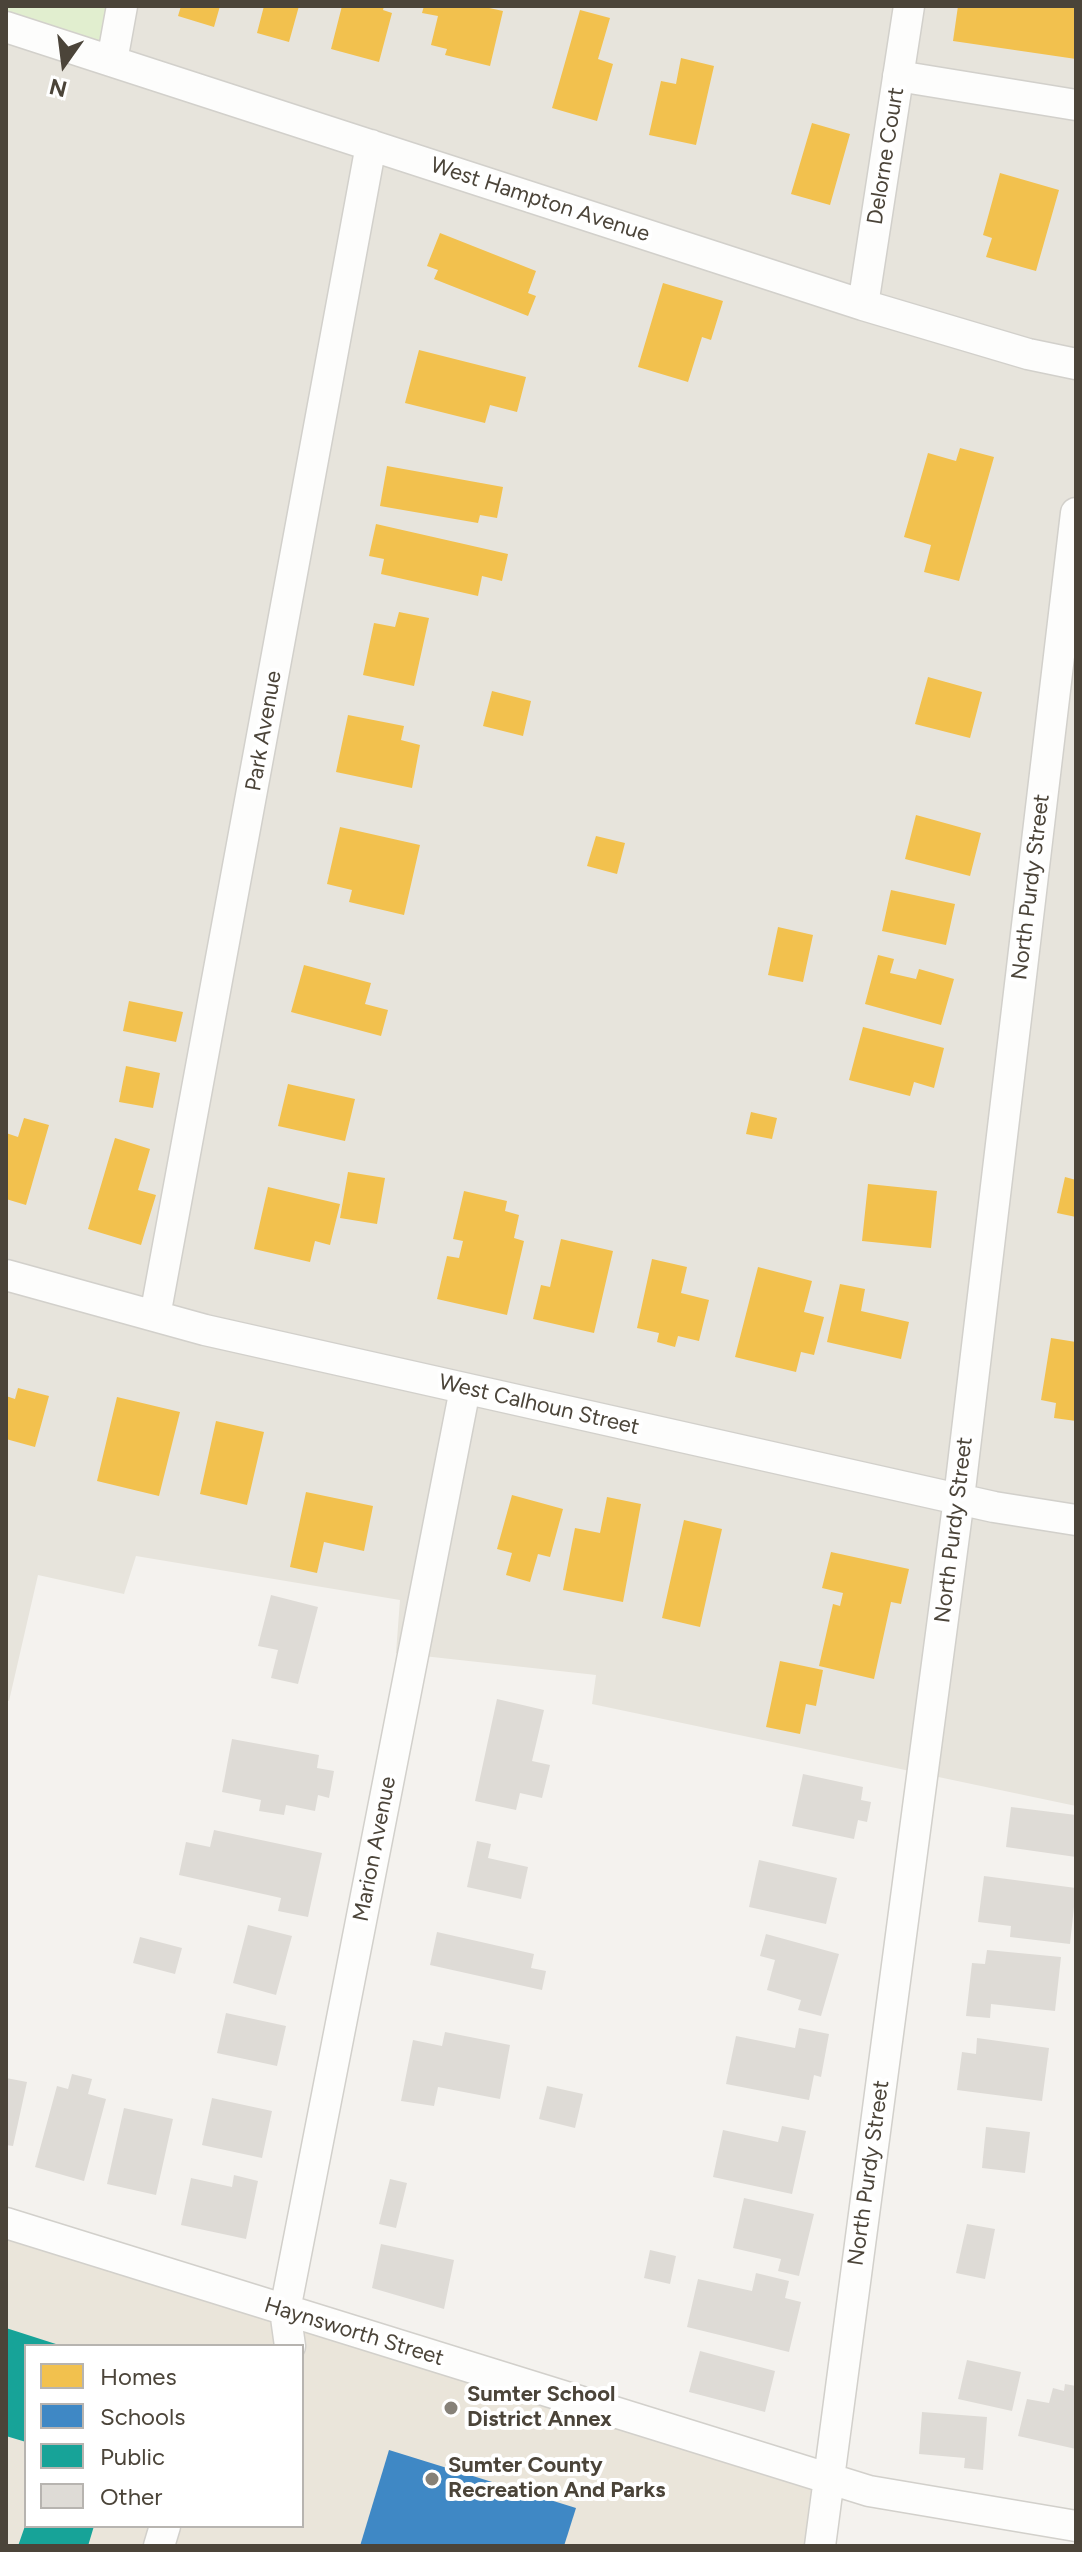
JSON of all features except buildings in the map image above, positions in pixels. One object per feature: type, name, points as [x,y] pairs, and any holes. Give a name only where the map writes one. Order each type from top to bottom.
[{"type":"street","points":[[112,61],[122,6]]},
{"type":"street","name":"Delorne Court","points":[[863,305],[909,6]]},
{"type":"street","name":"West Hampton Avenue","points":[[6,27],[863,305],[984,342],[1076,364]]},
{"type":"street","points":[[898,76],[1076,105]]},
{"type":"street","name":"Park Avenue","points":[[155,1316],[371,145]]},
{"type":"street","name":"North Purdy Street","points":[[820,2546],[959,1498],[1076,513]]},
{"type":"street","name":"West Calhoun Street","points":[[6,1275],[205,1330],[1005,1510],[1076,1520]]},
{"type":"street","name":"Marion Avenue","points":[[290,2344],[285,2310],[465,1389]]},
{"type":"street","name":"Haynsworth Street","points":[[6,2223],[869,2491],[1076,2526]]},
{"type":"shaded area","points":[[6,6],[1076,6],[1076,1806],[592,1704],[596,1675],[396,1653],[400,1600],[136,1556],[124,1594],[38,1575],[9,1701],[6,1700]]},
{"type":"shaded area","name":"Sumter School District Annex","points":[[6,2223],[829,2477],[820,2546],[6,2546]]},
{"type":"green space","points":[[6,6],[122,6],[112,61],[6,27]]},
{"type":"place","name":"Sumter School District Annex","points":[[451,2408]]},
{"type":"place","name":"Sumter County Recreation And Parks","points":[[432,2479]]}]
